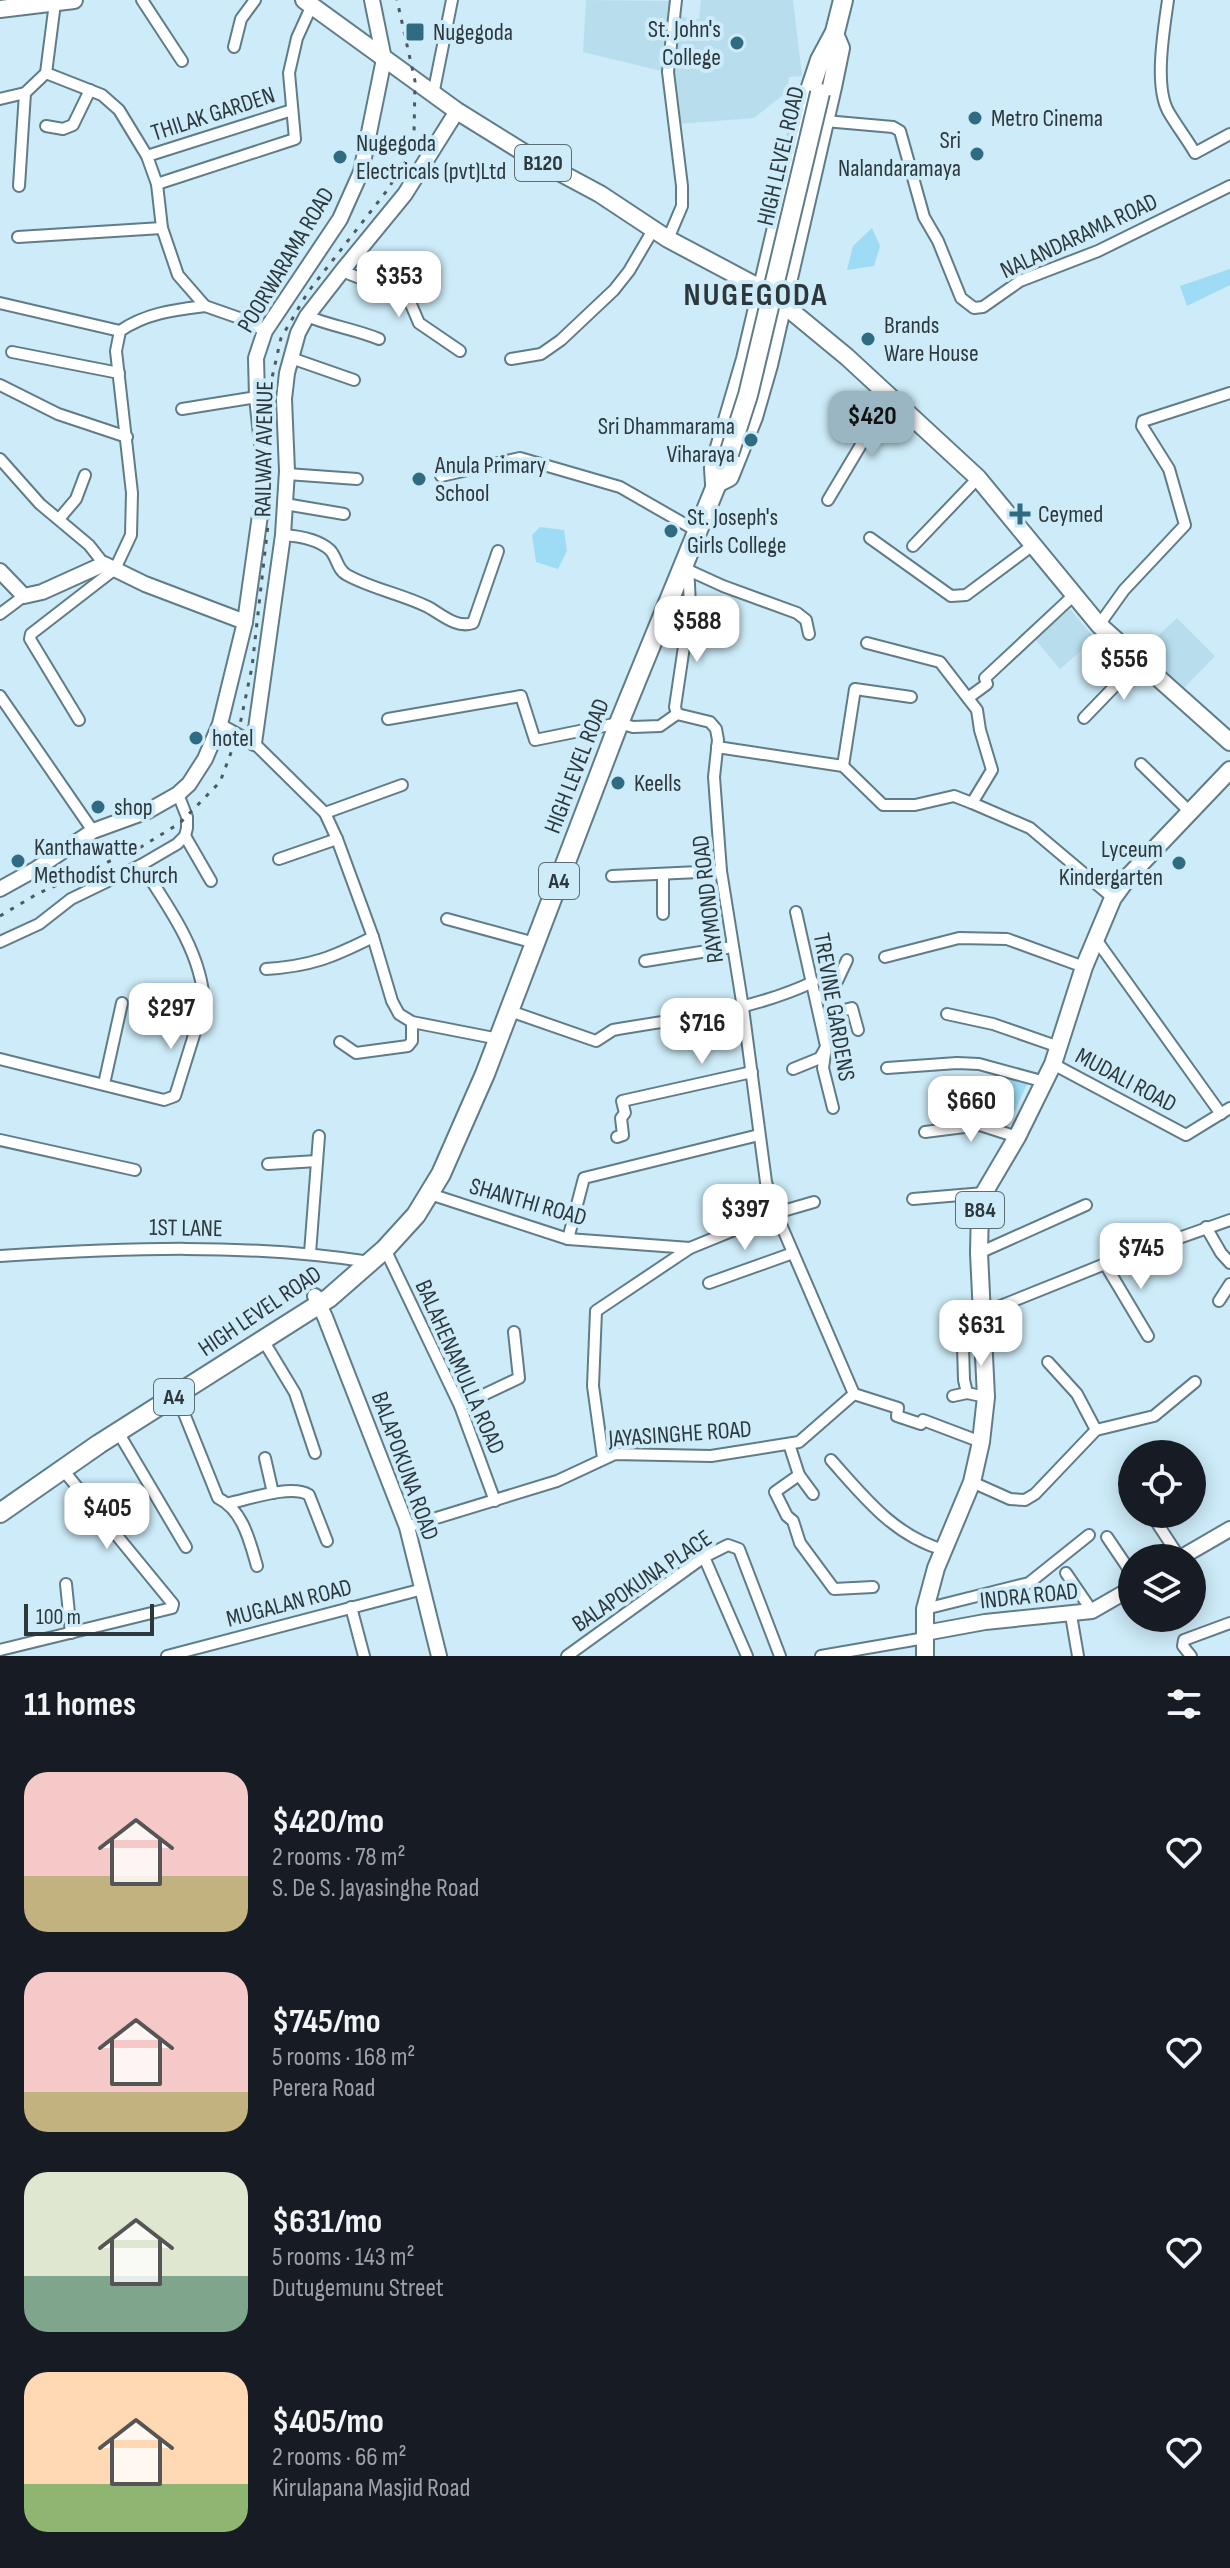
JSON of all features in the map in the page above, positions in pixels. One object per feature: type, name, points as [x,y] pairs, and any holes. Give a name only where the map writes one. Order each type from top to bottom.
[{"type":"highway","name":"HIGH LEVEL ROAD","points":[[0,1502],[56,1461],[347,1280],[378,1256],[416,1215],[430,1194],[499,1039],[619,723],[688,561],[695,530],[729,454],[748,395],[843,0]]},
{"type":"highway","name":"A4","points":[[834,34],[840,48],[794,254],[787,307],[753,417],[734,465],[729,477],[715,484],[714,468],[746,359],[812,85],[820,60],[834,34]]},
{"type":"highway","points":[[771,249],[794,254]]},
{"type":"highway","points":[[746,359],[768,365]]},
{"type":"highway","name":"HIGH LEVEL ROAD","points":[[0,1513],[47,1478],[72,1468],[118,1432],[263,1340],[317,1300]]},
{"type":"main road","points":[[0,9],[74,0]]},
{"type":"main road","points":[[372,0],[384,59]]},
{"type":"main road","name":"B120","points":[[308,3],[457,111],[531,157],[600,194],[661,234],[762,289],[787,307],[978,478],[1103,629],[1230,742]]},
{"type":"main road","name":"POORWARAMA ROAD","points":[[178,794],[189,784],[205,759],[220,724],[245,622],[264,463],[256,358],[265,331],[340,219],[361,172],[384,59]]},
{"type":"main road","name":"RAILWAY AVENUE","points":[[254,743],[283,535],[287,474],[284,399],[298,333],[307,316],[405,194],[457,111]]},
{"type":"main road","points":[[0,571],[24,596],[109,566],[145,584],[245,622]]},
{"type":"main road","name":"B84","points":[[925,1656],[925,1609],[944,1550],[972,1482],[981,1442],[986,1397],[979,1253],[980,1208],[984,1193],[1017,1137],[1053,1064],[1084,967],[1113,898],[1129,876],[1230,770]]},
{"type":"main road","points":[[0,889],[93,831],[148,811],[178,794]]},
{"type":"main road","name":"BALAPOKUNA ROAD","points":[[317,1300],[407,1527],[439,1656]]},
{"type":"main road","points":[[1204,1544],[1230,1529]]},
{"type":"main road","name":"INDRA ROAD","points":[[925,1636],[985,1622],[1092,1611],[1118,1596]]},
{"type":"street","points":[[142,0],[182,61]]},
{"type":"street","points":[[234,47],[241,19],[255,0]]},
{"type":"street","points":[[433,95],[452,0]]},
{"type":"street","points":[[511,359],[541,354],[561,340],[614,290],[682,206],[668,72],[676,0]]},
{"type":"street","points":[[1168,0],[1160,50],[1167,109],[1195,153],[1230,134]]},
{"type":"street","points":[[0,99],[25,93],[46,73],[55,3]]},
{"type":"street","points":[[157,184],[295,139],[289,73],[308,3]]},
{"type":"street","points":[[46,73],[102,95],[119,110],[147,156],[157,184],[162,228],[178,275],[205,306]]},
{"type":"street","points":[[46,126],[63,129],[73,125],[90,90]]},
{"type":"street","points":[[19,186],[25,93]]},
{"type":"street","name":"THILAK GARDEN","points":[[147,156],[292,110]]},
{"type":"street","name":"NALANDARAMA ROAD","points":[[825,121],[893,127],[900,131],[922,211],[961,298],[974,308],[983,307],[1020,281],[1098,251],[1230,186]]},
{"type":"street","points":[[18,237],[162,228]]},
{"type":"street","points":[[342,271],[410,302],[419,323],[460,351]]},
{"type":"street","points":[[0,303],[120,331]]},
{"type":"street","points":[[79,720],[30,639],[31,634],[109,566],[131,535],[132,493],[116,351],[120,331],[134,321],[161,311],[205,306],[245,320],[265,331]]},
{"type":"street","points":[[307,316],[324,324],[379,339]]},
{"type":"street","points":[[12,352],[119,373]]},
{"type":"street","points":[[291,358],[354,380]]},
{"type":"street","points":[[0,385],[58,414],[127,437]]},
{"type":"street","points":[[1090,648],[1124,590],[1185,525],[1169,469],[1142,426],[1143,421],[1230,393]]},
{"type":"street","points":[[182,409],[257,397]]},
{"type":"street","points":[[828,500],[871,428],[897,403]]},
{"type":"street","points":[[441,476],[520,458],[620,487],[695,530]]},
{"type":"street","points":[[0,459],[40,504],[109,566]]},
{"type":"street","points":[[287,474],[357,479]]},
{"type":"street","points":[[59,519],[76,499],[85,475]]},
{"type":"street","points":[[913,546],[978,478]]},
{"type":"street","points":[[285,504],[344,514]]},
{"type":"street","points":[[283,535],[316,542],[330,550],[343,574],[425,606],[456,624],[466,626],[473,623],[498,551]]},
{"type":"street","points":[[870,538],[951,596],[966,595],[1033,545]]},
{"type":"street","points":[[688,561],[723,586],[797,613],[806,620],[809,634]]},
{"type":"street","points":[[677,714],[675,692],[690,606],[688,561]]},
{"type":"street","points":[[968,698],[987,684],[985,678],[1074,595]]},
{"type":"street","points":[[0,614],[24,596]]},
{"type":"street","points":[[867,643],[940,662],[977,710],[992,770],[972,803]]},
{"type":"street","points":[[1084,718],[1139,661]]},
{"type":"street","points":[[843,766],[855,689],[911,697]]},
{"type":"street","points":[[0,696],[93,831]]},
{"type":"street","points":[[388,719],[521,696],[535,740],[619,723],[633,727],[660,726],[677,714],[710,722],[716,729],[717,747],[843,766],[883,805],[915,805],[954,796],[1030,828],[1113,898]]},
{"type":"street","points":[[220,724],[254,743],[325,813],[399,1014],[412,1022],[499,1039]]},
{"type":"street","name":"RAYMOND ROAD","points":[[717,747],[714,777],[721,871],[766,1182],[776,1213],[854,1394]]},
{"type":"street","points":[[1141,764],[1189,811]]},
{"type":"street","points":[[325,813],[402,785]]},
{"type":"street","points":[[178,794],[187,817],[185,836],[211,881]]},
{"type":"street","points":[[0,942],[39,924],[71,899],[141,865],[185,836]]},
{"type":"street","points":[[279,859],[337,839]]},
{"type":"street","points":[[0,1059],[164,1100],[175,1096],[204,1003],[198,972],[175,916],[141,865]]},
{"type":"street","points":[[612,876],[721,871]]},
{"type":"street","points":[[663,874],[663,914]]},
{"type":"street","name":"TREVINE GARDENS","points":[[796,912],[826,1047],[823,1068],[833,1108]]},
{"type":"street","points":[[447,919],[535,943]]},
{"type":"street","points":[[266,969],[295,967],[331,958],[373,937]]},
{"type":"street","points":[[885,957],[959,938],[1007,939],[1084,967]]},
{"type":"street","points":[[1095,938],[1226,1111]]},
{"type":"street","points":[[645,961],[732,947]]},
{"type":"street","points":[[847,960],[832,992],[837,1012],[852,1008],[858,1030]]},
{"type":"street","points":[[510,1011],[596,1041],[613,1030],[743,1008],[780,998],[813,982]]},
{"type":"street","points":[[816,998],[832,992]]},
{"type":"street","points":[[104,1084],[122,1003]]},
{"type":"street","points":[[947,1014],[993,1024],[1059,1047]]},
{"type":"street","points":[[340,1042],[356,1053],[408,1046],[412,1041],[412,1022]]},
{"type":"street","points":[[793,1069],[820,1058],[826,1047]]},
{"type":"street","points":[[887,1068],[979,1064],[1045,1082]]},
{"type":"street","name":"MUDALI ROAD","points":[[1053,1064],[1186,1135],[1226,1111]]},
{"type":"street","points":[[617,1137],[623,1135],[621,1118],[625,1113],[622,1101],[752,1072]]},
{"type":"street","points":[[925,1132],[980,1125],[1017,1137]]},
{"type":"street","points":[[568,1239],[584,1178],[759,1135]]},
{"type":"street","points":[[310,1253],[319,1136]]},
{"type":"street","points":[[0,1140],[135,1170]]},
{"type":"street","points":[[268,1164],[317,1161]]},
{"type":"street","points":[[913,1199],[984,1193]]},
{"type":"street","name":"SHANTHI ROAD","points":[[430,1194],[568,1239],[690,1248]]},
{"type":"street","points":[[603,1458],[593,1386],[596,1311],[690,1248],[776,1213],[814,1202]]},
{"type":"street","points":[[979,1253],[1086,1205]]},
{"type":"street","points":[[983,1313],[1105,1264],[1230,1220]]},
{"type":"street","points":[[1206,1227],[1230,1263]]},
{"type":"street","name":"1ST LANE","points":[[0,1256],[135,1247],[259,1249],[378,1256]]},
{"type":"street","points":[[709,1283],[793,1253]]},
{"type":"street","name":"BALAHENAMULLA ROAD","points":[[378,1256],[460,1406],[495,1501]]},
{"type":"street","points":[[1105,1264],[1148,1336]]},
{"type":"street","points":[[1219,1301],[1230,1284]]},
{"type":"street","points":[[460,1406],[519,1378],[514,1332]]},
{"type":"street","points":[[967,1393],[963,1346],[965,1340],[983,1335]]},
{"type":"street","points":[[263,1340],[295,1393],[315,1453]]},
{"type":"street","points":[[1048,1362],[1077,1394],[1096,1430]]},
{"type":"street","points":[[972,1482],[1010,1499],[1025,1500],[1035,1494],[1096,1430],[1154,1416],[1195,1382]]},
{"type":"street","points":[[953,1396],[967,1393],[986,1397]]},
{"type":"street","points":[[854,1394],[898,1408],[897,1416],[921,1424],[923,1420],[981,1442]]},
{"type":"street","name":"JAYASINGHE ROAD","points":[[407,1527],[557,1481],[615,1454],[711,1456],[799,1442],[854,1394]]},
{"type":"street","points":[[177,1396],[218,1498],[230,1503],[273,1493],[297,1491],[309,1495],[327,1541]]},
{"type":"street","points":[[118,1432],[186,1547]]},
{"type":"street","points":[[789,1444],[799,1475],[813,1494]]},
{"type":"street","points":[[265,1458],[273,1493]]},
{"type":"street","points":[[831,1460],[896,1528],[944,1550]]},
{"type":"street","points":[[0,1650],[172,1608],[173,1604],[72,1468]]},
{"type":"street","points":[[799,1475],[775,1492],[787,1516],[793,1521],[800,1543],[834,1589],[873,1587]]},
{"type":"street","points":[[230,1503],[245,1529],[257,1566]]},
{"type":"street","points":[[925,1609],[1029,1583],[1089,1535]]},
{"type":"street","points":[[1107,1537],[1118,1553]]},
{"type":"street","name":"BALAPOKUNA PLACE","points":[[567,1656],[704,1557],[728,1545],[739,1549],[780,1656]]},
{"type":"street","points":[[704,1557],[747,1656]]},
{"type":"street","points":[[1066,1573],[1092,1611]]},
{"type":"street","points":[[66,1584],[71,1633]]},
{"type":"street","name":"MUGALAN ROAD","points":[[167,1656],[199,1652],[423,1589]]},
{"type":"street","points":[[351,1607],[364,1656]]},
{"type":"street","points":[[1071,1615],[1078,1656]]},
{"type":"street","points":[[1191,1656],[1183,1646],[1184,1640],[1230,1623]]},
{"type":"street","points":[[821,1656],[925,1636]]},
{"type":"shaded area","points":[[586,0],[673,1],[665,72],[583,52]]},
{"type":"shaded area","name":"St. John's College","points":[[701,0],[793,0],[802,76],[789,77],[787,92],[754,118],[677,124],[673,68],[678,16],[699,19]]},
{"type":"shaded area","points":[[872,228],[880,246],[874,266],[847,270],[853,246]]},
{"type":"shaded area","points":[[1230,269],[1230,285],[1187,306],[1180,286]]},
{"type":"shaded area","points":[[540,527],[564,530],[567,551],[558,569],[536,562],[532,535]]},
{"type":"shaded area","points":[[1070,609],[1095,639],[1060,669],[1035,639]]},
{"type":"shaded area","points":[[1177,618],[1215,656],[1184,688],[1142,651]]},
{"type":"shaded area","points":[[994,1074],[1027,1084],[1008,1126],[985,1117],[977,1120],[974,1117]]},
{"type":"railway","points":[[0,916],[37,894],[141,847],[180,823],[220,782],[238,734],[252,667],[270,507],[269,391],[281,338],[308,292],[389,188],[411,147],[414,135],[415,81],[397,0]]},
{"type":"place","name":"Nugegoda","points":[[415,32]]},
{"type":"place","name":"St. John's College","points":[[737,43]]},
{"type":"place","name":"Metro Cinema","points":[[975,118]]},
{"type":"place","name":"Sri Nalandaramaya","points":[[977,154]]},
{"type":"place","name":"Nugegoda Electricals (pvt)Ltd","points":[[340,157]]},
{"type":"place","name":"Brands Ware House","points":[[868,339]]},
{"type":"place","name":"Sri Dhammarama Viharaya","points":[[751,440]]},
{"type":"place","name":"Anula Primary School","points":[[419,479]]},
{"type":"place","name":"Ceymed","points":[[1020,514]]},
{"type":"place","name":"St. Joseph's Girls College","points":[[671,531]]},
{"type":"place","name":"hotel","points":[[196,738]]},
{"type":"place","name":"Keells","points":[[618,783]]},
{"type":"place","name":"shop","points":[[98,807]]},
{"type":"place","name":"Kanthawatte Methodist Church","points":[[18,861]]},
{"type":"place","name":"Lyceum Kindergarten","points":[[1179,863]]},
{"type":"district","name":"NUGEGODA","points":[[756,295]]}]
